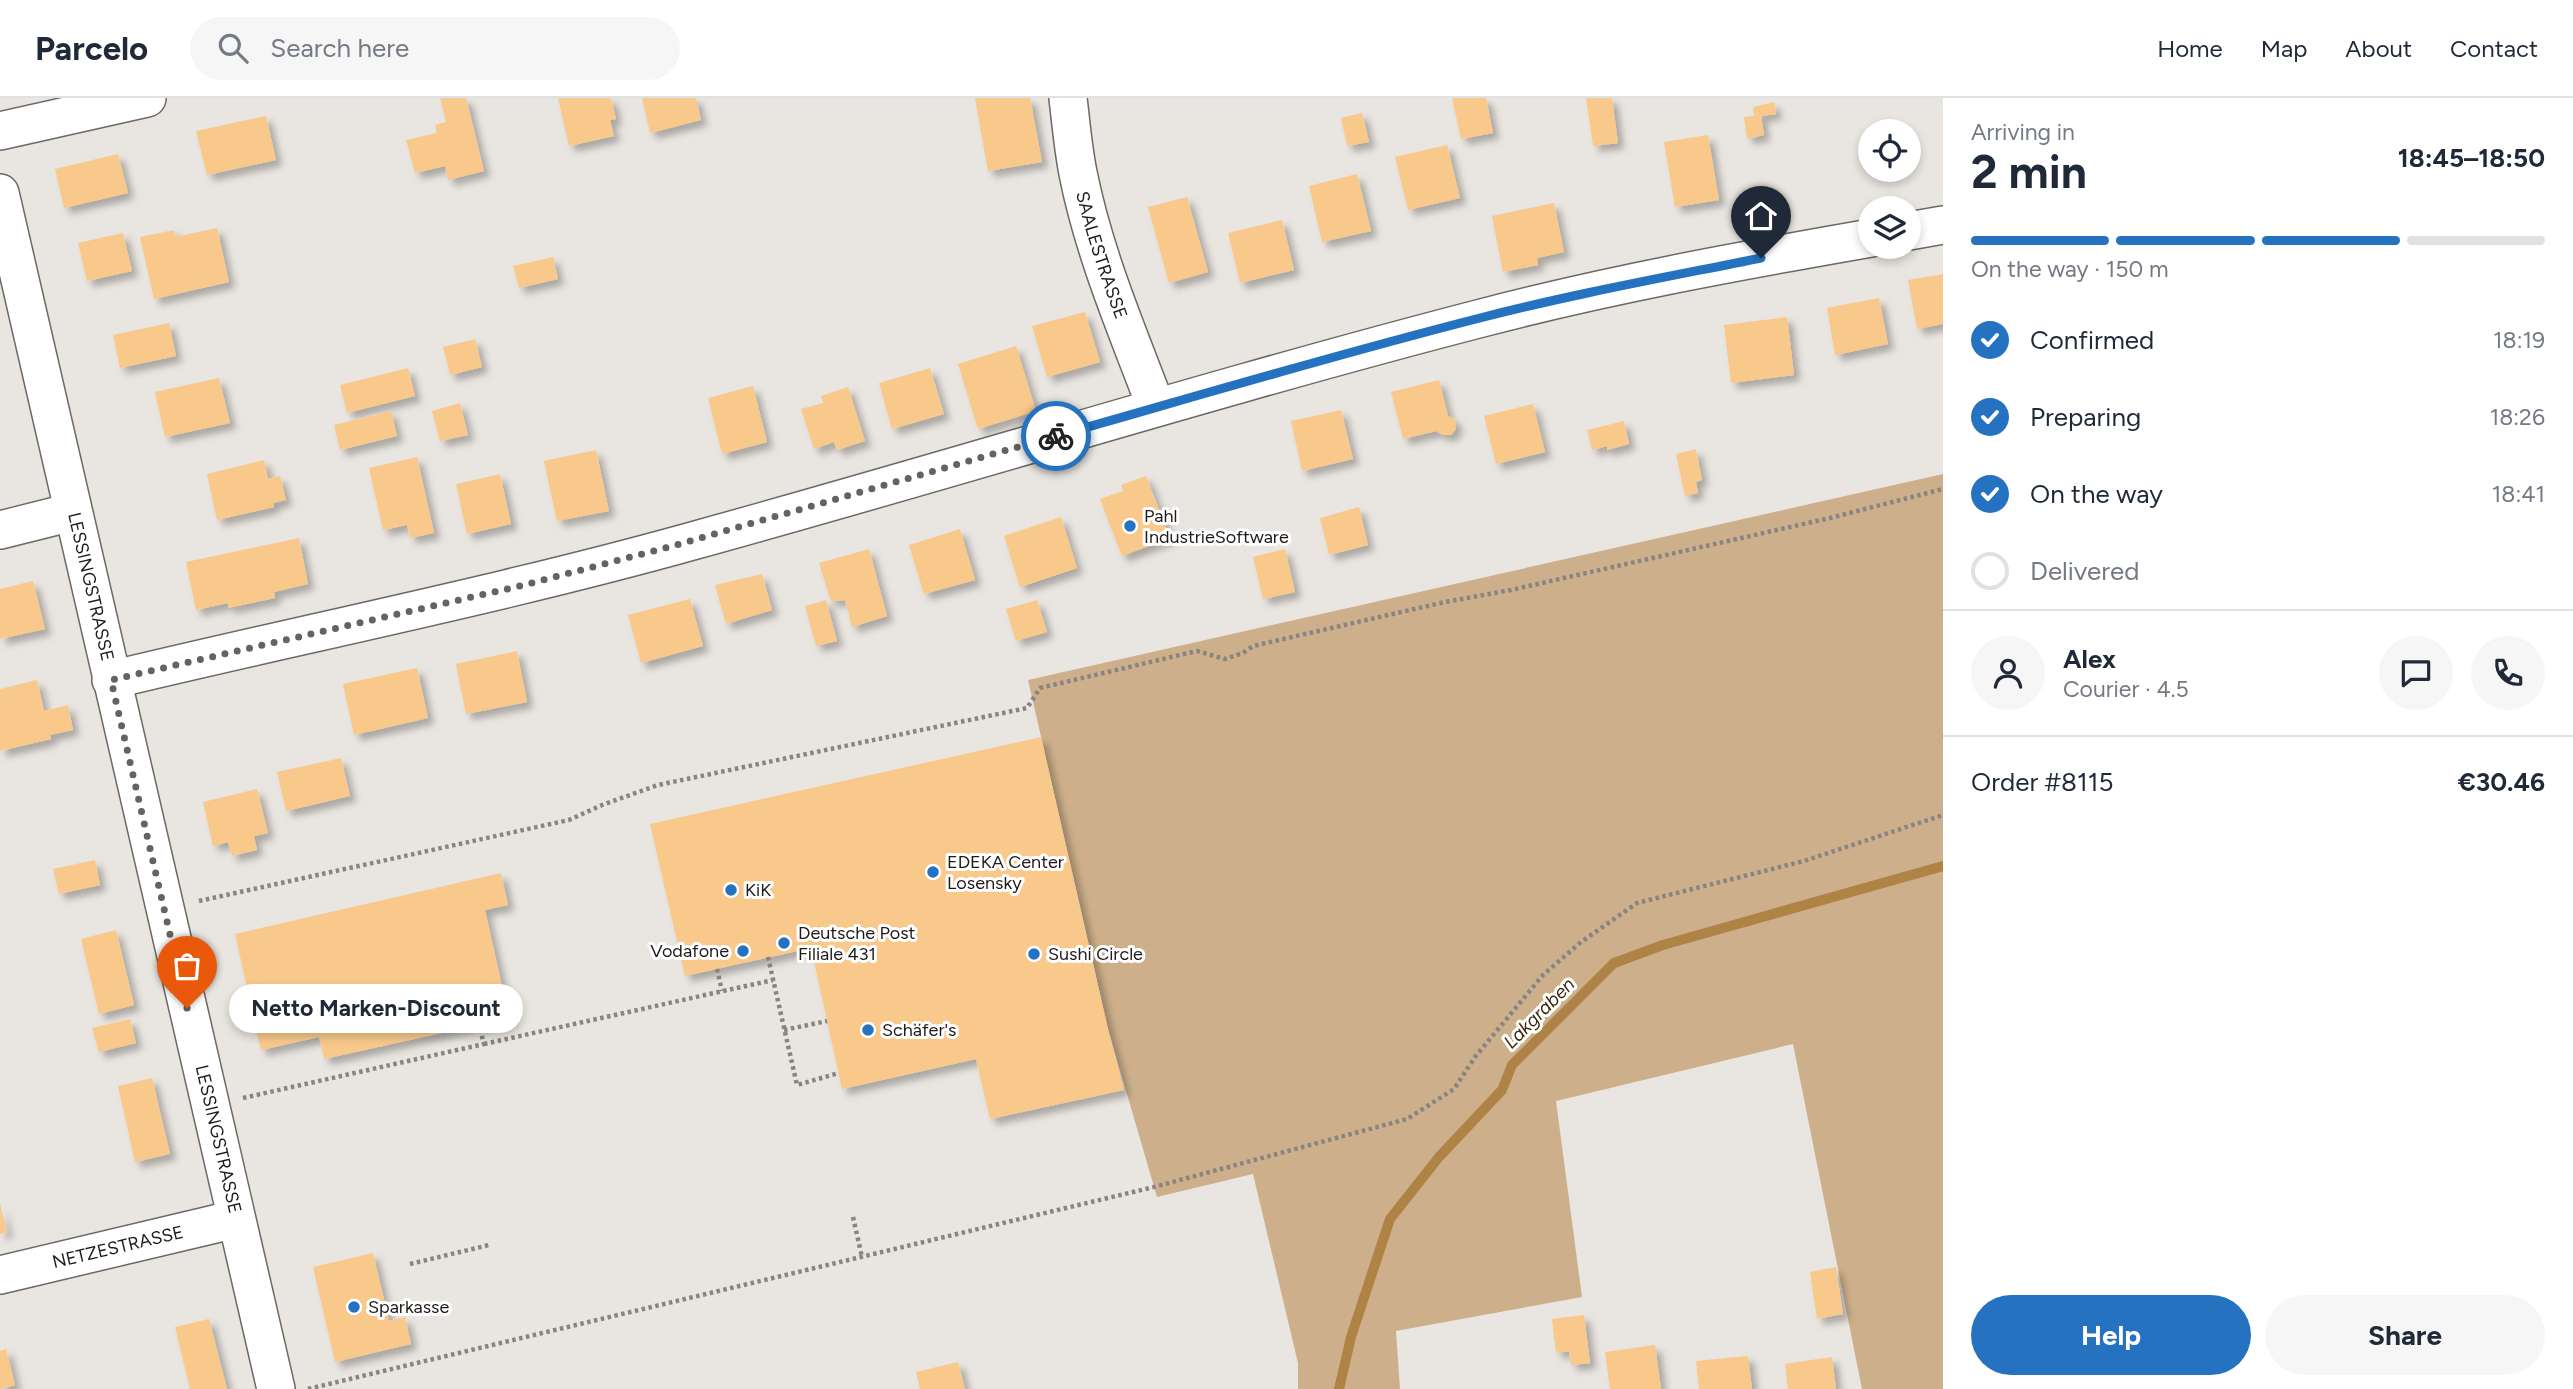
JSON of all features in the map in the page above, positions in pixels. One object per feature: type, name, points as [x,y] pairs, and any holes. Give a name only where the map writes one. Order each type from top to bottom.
[{"type":"street","points":[[0,131],[147,98]]},
{"type":"street","name":"SAALESTRASSE","points":[[1068,98],[1078,172],[1091,226],[1106,276],[1156,407]]},
{"type":"street","name":"LESSINGSTRASSE","points":[[0,193],[276,1389]]},
{"type":"street","points":[[1921,229],[1943,225]]},
{"type":"street","points":[[111,680],[520,586],[680,544],[1453,325],[1574,295],[1858,240]]},
{"type":"street","points":[[0,530],[72,512]]},
{"type":"street","name":"NETZESTRASSE","points":[[0,1275],[236,1219]]},
{"type":"path","points":[[197,901],[569,820],[657,785],[1027,708],[1040,688],[1197,651],[1224,659],[1243,653],[1253,646],[1511,590],[1871,508],[1943,489]]},
{"type":"path","points":[[308,1389],[1154,1187],[1407,1119],[1454,1089],[1475,1057],[1543,975],[1581,942],[1637,903],[1804,862],[1943,815]]},
{"type":"path","points":[[768,957],[797,1084],[839,1073]]},
{"type":"path","points":[[717,969],[722,991]]},
{"type":"path","points":[[242,1098],[773,980]]},
{"type":"path","points":[[785,1030],[827,1021]]},
{"type":"path","points":[[479,1025],[484,1044]]},
{"type":"path","points":[[853,1217],[862,1257]]},
{"type":"path","points":[[410,1264],[489,1245]]},
{"type":"shaded area","points":[[1943,474],[1943,1389],[1862,1389],[1793,1044],[1556,1101],[1582,1297],[1396,1331],[1400,1389],[1298,1389],[1298,1363],[1253,1174],[1157,1197],[1108,1029],[1028,680]]},
{"type":"building","points":[[440,98],[466,98],[484,171],[448,180],[445,166],[415,173],[406,140],[437,133],[435,125],[446,122]]},
{"type":"building","points":[[558,98],[611,98],[616,119],[610,120],[614,136],[569,146]]},
{"type":"building","points":[[642,98],[696,98],[701,120],[650,133]]},
{"type":"building","points":[[975,98],[1030,98],[1042,162],[988,171]]},
{"type":"building","points":[[1452,98],[1486,98],[1493,133],[1461,139]]},
{"type":"building","points":[[1586,98],[1612,98],[1618,143],[1593,146]]},
{"type":"building","points":[[1774,102],[1776,114],[1761,116],[1764,135],[1747,139],[1744,117],[1754,116],[1753,107]]},
{"type":"building","points":[[1362,113],[1369,142],[1347,146],[1341,118]]},
{"type":"building","points":[[266,116],[276,160],[207,175],[196,131]]},
{"type":"building","points":[[1708,135],[1719,200],[1675,207],[1664,142]]},
{"type":"building","points":[[1447,145],[1460,198],[1408,210],[1395,157]]},
{"type":"building","points":[[118,154],[128,193],[64,208],[55,169]]},
{"type":"building","points":[[1357,174],[1371,231],[1322,242],[1309,186]]},
{"type":"building","points":[[1187,197],[1208,272],[1169,283],[1148,207]]},
{"type":"building","points":[[1554,203],[1564,252],[1537,258],[1538,265],[1503,272],[1492,216]]},
{"type":"building","points":[[1282,220],[1294,270],[1240,283],[1228,233]]},
{"type":"building","points":[[217,228],[229,282],[154,299],[140,237],[174,230],[175,237]]},
{"type":"building","points":[[123,233],[132,271],[87,281],[78,243]]},
{"type":"building","points":[[553,257],[558,279],[519,288],[513,266]]},
{"type":"building","points":[[1943,274],[1943,324],[1917,329],[1908,280]]},
{"type":"building","points":[[1879,298],[1888,344],[1835,355],[1827,308]]},
{"type":"building","points":[[1085,312],[1100,362],[1047,377],[1032,326]]},
{"type":"building","points":[[1787,317],[1794,375],[1731,383],[1724,325]]},
{"type":"building","points":[[169,323],[176,356],[120,368],[113,335]]},
{"type":"building","points":[[475,339],[482,367],[450,375],[443,347]]},
{"type":"building","points":[[1016,346],[1036,411],[978,429],[958,364]]},
{"type":"building","points":[[408,368],[415,396],[347,413],[340,385]]},
{"type":"building","points":[[930,368],[944,414],[892,429],[879,383]]},
{"type":"building","points":[[219,378],[230,423],[165,437],[155,392]]},
{"type":"building","points":[[1439,380],[1448,416],[1455,419],[1456,429],[1451,435],[1436,431],[1403,439],[1391,392]]},
{"type":"building","points":[[753,386],[767,442],[722,454],[708,398]]},
{"type":"building","points":[[848,387],[865,441],[837,450],[834,442],[814,449],[801,409],[823,403],[821,396]]},
{"type":"building","points":[[460,403],[468,435],[440,441],[432,411]]},
{"type":"building","points":[[1533,404],[1545,452],[1496,464],[1484,416]]},
{"type":"building","points":[[1341,410],[1353,459],[1302,471],[1291,421]]},
{"type":"building","points":[[391,411],[397,436],[340,450],[334,425]]},
{"type":"building","points":[[1624,421],[1629,444],[1607,450],[1607,446],[1592,450],[1587,430]]},
{"type":"building","points":[[1696,449],[1702,480],[1696,482],[1698,493],[1685,496],[1676,454]]},
{"type":"building","points":[[596,450],[609,511],[557,521],[544,461]]},
{"type":"building","points":[[417,457],[434,533],[410,538],[407,525],[383,530],[369,468]]},
{"type":"building","points":[[264,460],[268,479],[280,476],[286,500],[273,503],[274,507],[217,520],[207,474]]},
{"type":"building","points":[[500,474],[511,524],[467,534],[456,484]]},
{"type":"building","points":[[1146,476],[1170,538],[1122,556],[1100,499],[1123,491],[1121,485]]},
{"type":"building","points":[[1359,507],[1368,545],[1329,555],[1320,518]]},
{"type":"building","points":[[1061,517],[1077,568],[1020,587],[1004,536]]},
{"type":"building","points":[[960,529],[975,580],[924,594],[909,545]]},
{"type":"building","points":[[299,538],[308,584],[274,592],[275,598],[228,608],[228,603],[196,610],[186,562]]},
{"type":"building","points":[[869,549],[887,616],[852,627],[845,600],[831,601],[819,563]]},
{"type":"building","points":[[1285,549],[1295,592],[1263,599],[1253,557]]},
{"type":"building","points":[[762,574],[772,610],[726,624],[715,585]]},
{"type":"building","points":[[33,581],[45,629],[0,639],[0,589]]},
{"type":"building","points":[[690,599],[703,646],[641,663],[628,615]]},
{"type":"building","points":[[826,600],[837,641],[816,646],[805,606]]},
{"type":"building","points":[[1037,600],[1047,632],[1016,641],[1006,609]]},
{"type":"building","points":[[517,651],[527,702],[466,714],[456,664]]},
{"type":"building","points":[[417,668],[428,718],[354,735],[343,684]]},
{"type":"building","points":[[37,680],[44,711],[68,705],[73,730],[50,735],[51,739],[0,751],[0,689]]},
{"type":"building","name":"EDEKA Center Losensky","points":[[1041,737],[1124,1090],[990,1119],[976,1059],[842,1089],[811,948],[685,976],[650,824]]},
{"type":"building","points":[[341,758],[350,796],[286,811],[277,772]]},
{"type":"building","points":[[257,789],[268,833],[254,836],[257,850],[232,856],[228,842],[213,846],[203,802]]},
{"type":"building","points":[[95,860],[100,885],[59,894],[53,869]]},
{"type":"building","points":[[501,873],[508,905],[485,910],[509,1018],[324,1059],[319,1037],[261,1050],[235,934]]},
{"type":"building","points":[[116,930],[134,1005],[99,1014],[81,939]]},
{"type":"building","points":[[130,1019],[136,1043],[99,1052],[92,1028]]},
{"type":"building","points":[[152,1078],[170,1154],[135,1162],[118,1086]]},
{"type":"building","points":[[0,1204],[7,1232],[0,1234]]},
{"type":"building","name":"Sparkasse","points":[[373,1253],[389,1321],[405,1317],[411,1344],[335,1362],[313,1267]]},
{"type":"building","points":[[1836,1267],[1843,1314],[1817,1319],[1810,1272]]},
{"type":"building","points":[[1584,1315],[1590,1363],[1571,1365],[1569,1351],[1556,1353],[1552,1319]]},
{"type":"building","points":[[209,1319],[227,1389],[190,1389],[175,1327]]},
{"type":"building","points":[[1655,1345],[1661,1389],[1610,1389],[1605,1352]]},
{"type":"building","points":[[6,1349],[15,1385],[0,1389],[0,1351]]},
{"type":"building","points":[[1748,1356],[1752,1389],[1699,1389],[1696,1361]]},
{"type":"building","points":[[1832,1357],[1836,1389],[1788,1389],[1785,1364]]},
{"type":"building","points":[[958,1362],[965,1389],[920,1389],[916,1372]]},
{"type":"waterway","name":"Lakgraben","points":[[1339,1389],[1351,1337],[1390,1219],[1439,1157],[1502,1090],[1512,1065],[1614,963],[1663,945],[1943,866]]},
{"type":"way so far","points":[[187,1008],[111,680],[520,586],[745,526],[1056,436]]},
{"type":"place","name":"Pahl IndustrieSoftware","points":[[1130,526]]},
{"type":"place","name":"EDEKA Center Losensky","points":[[933,872]]},
{"type":"place","name":"KiK","points":[[731,890]]},
{"type":"place","name":"Deutsche Post Filiale 431","points":[[784,943]]},
{"type":"place","name":"Vodafone","points":[[743,951]]},
{"type":"place","name":"Sushi Circle","points":[[1034,954]]},
{"type":"place","name":"Netto Marken-Discount","points":[[187,1008]]},
{"type":"place","name":"Schäfer's","points":[[868,1030]]},
{"type":"place","name":"Sparkasse","points":[[354,1307]]},
{"type":"route","points":[[1056,436],[1480,318],[1588,292],[1761,258]]}]
